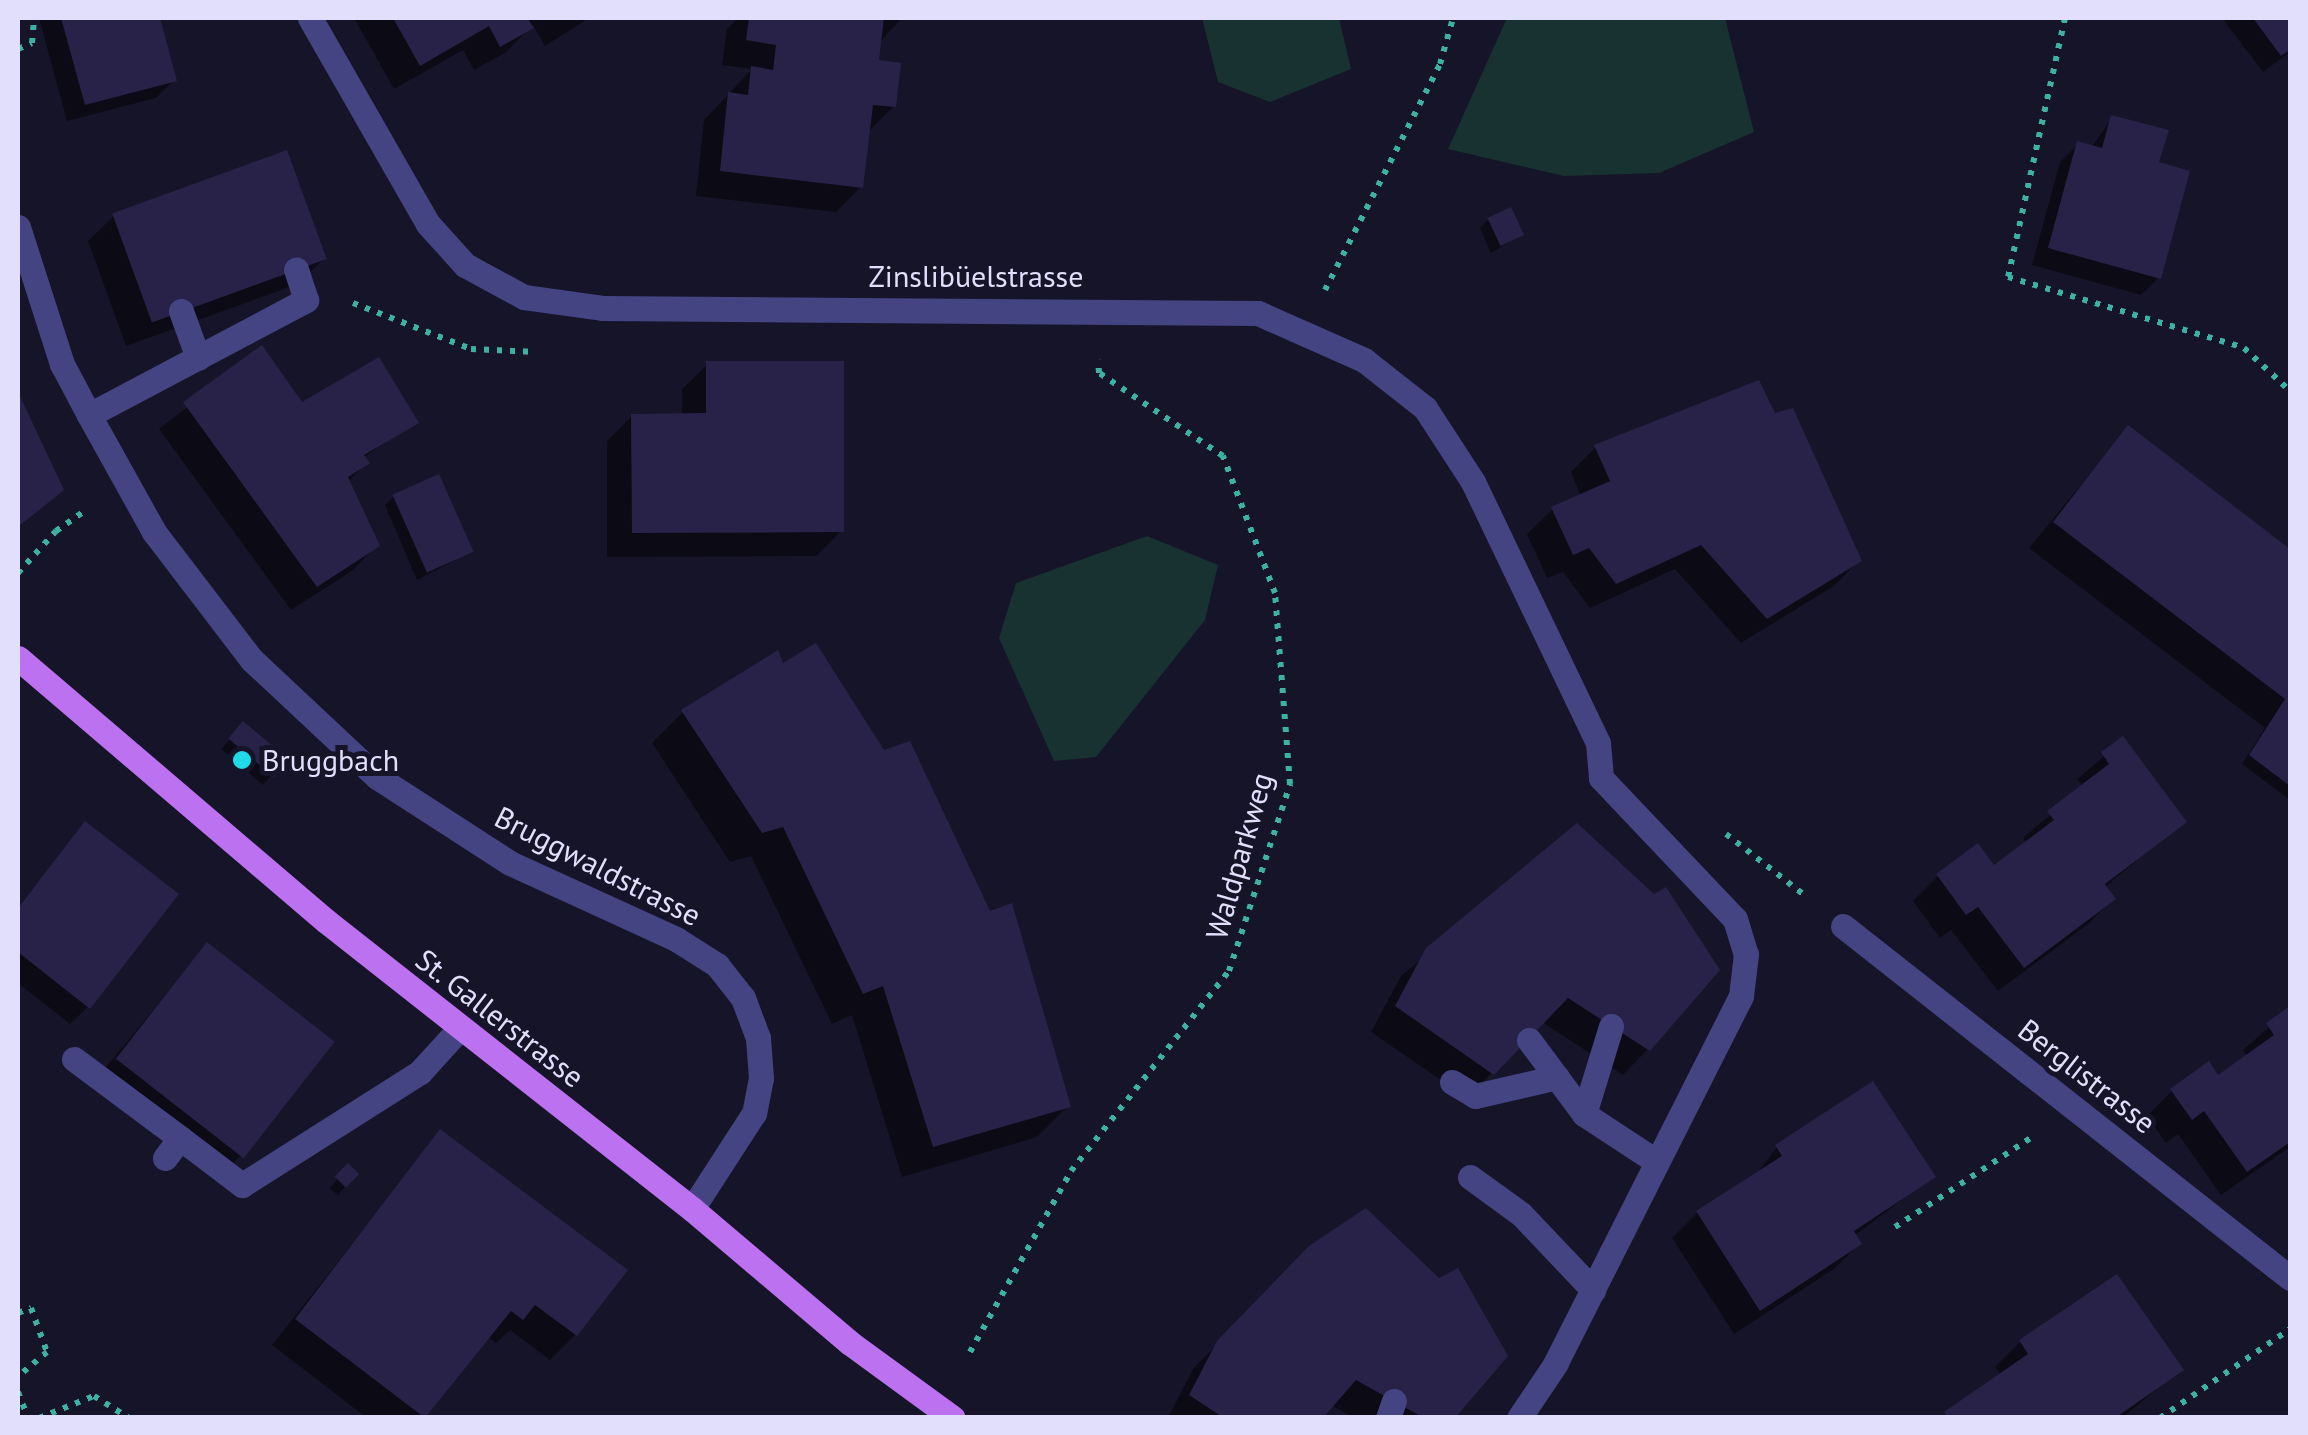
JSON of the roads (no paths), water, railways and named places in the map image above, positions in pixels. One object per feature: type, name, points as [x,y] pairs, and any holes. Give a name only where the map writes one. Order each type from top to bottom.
[{"type":"main road","name":"St. Gallerstrasse","points":[[18,658],[460,1028],[692,1209],[793,1298],[952,1418]]},
{"type":"street","name":"Zinslibüelstrasse","points":[[310,18],[428,224],[465,265],[524,298],[602,308],[1095,308],[1258,314],[1364,360],[1426,408],[1473,482],[1598,744],[1601,778],[1735,920],[1746,954],[1741,996],[1593,1290],[1519,1418]]},
{"type":"street","name":"Bruggwaldstrasse","points":[[18,227],[62,364],[154,532],[201,599],[322,730],[377,777],[510,863],[717,965],[744,998],[758,1038],[761,1078],[754,1113],[692,1209]]},
{"type":"street","points":[[89,415],[306,300],[296,270]]},
{"type":"street","points":[[181,311],[198,358]]},
{"type":"street","name":"Berglistrasse","points":[[1843,926],[2290,1278]]},
{"type":"street","points":[[1584,1114],[1611,1026]]},
{"type":"street","points":[[74,1059],[173,1148],[242,1185],[420,1072],[460,1028]]},
{"type":"street","points":[[1529,1040],[1584,1114],[1658,1162]]},
{"type":"street","points":[[1452,1082],[1475,1096],[1557,1077]]},
{"type":"street","points":[[1470,1177],[1521,1214],[1593,1290]]},
{"type":"place","name":"Bruggbach","points":[[242,760]]}]
